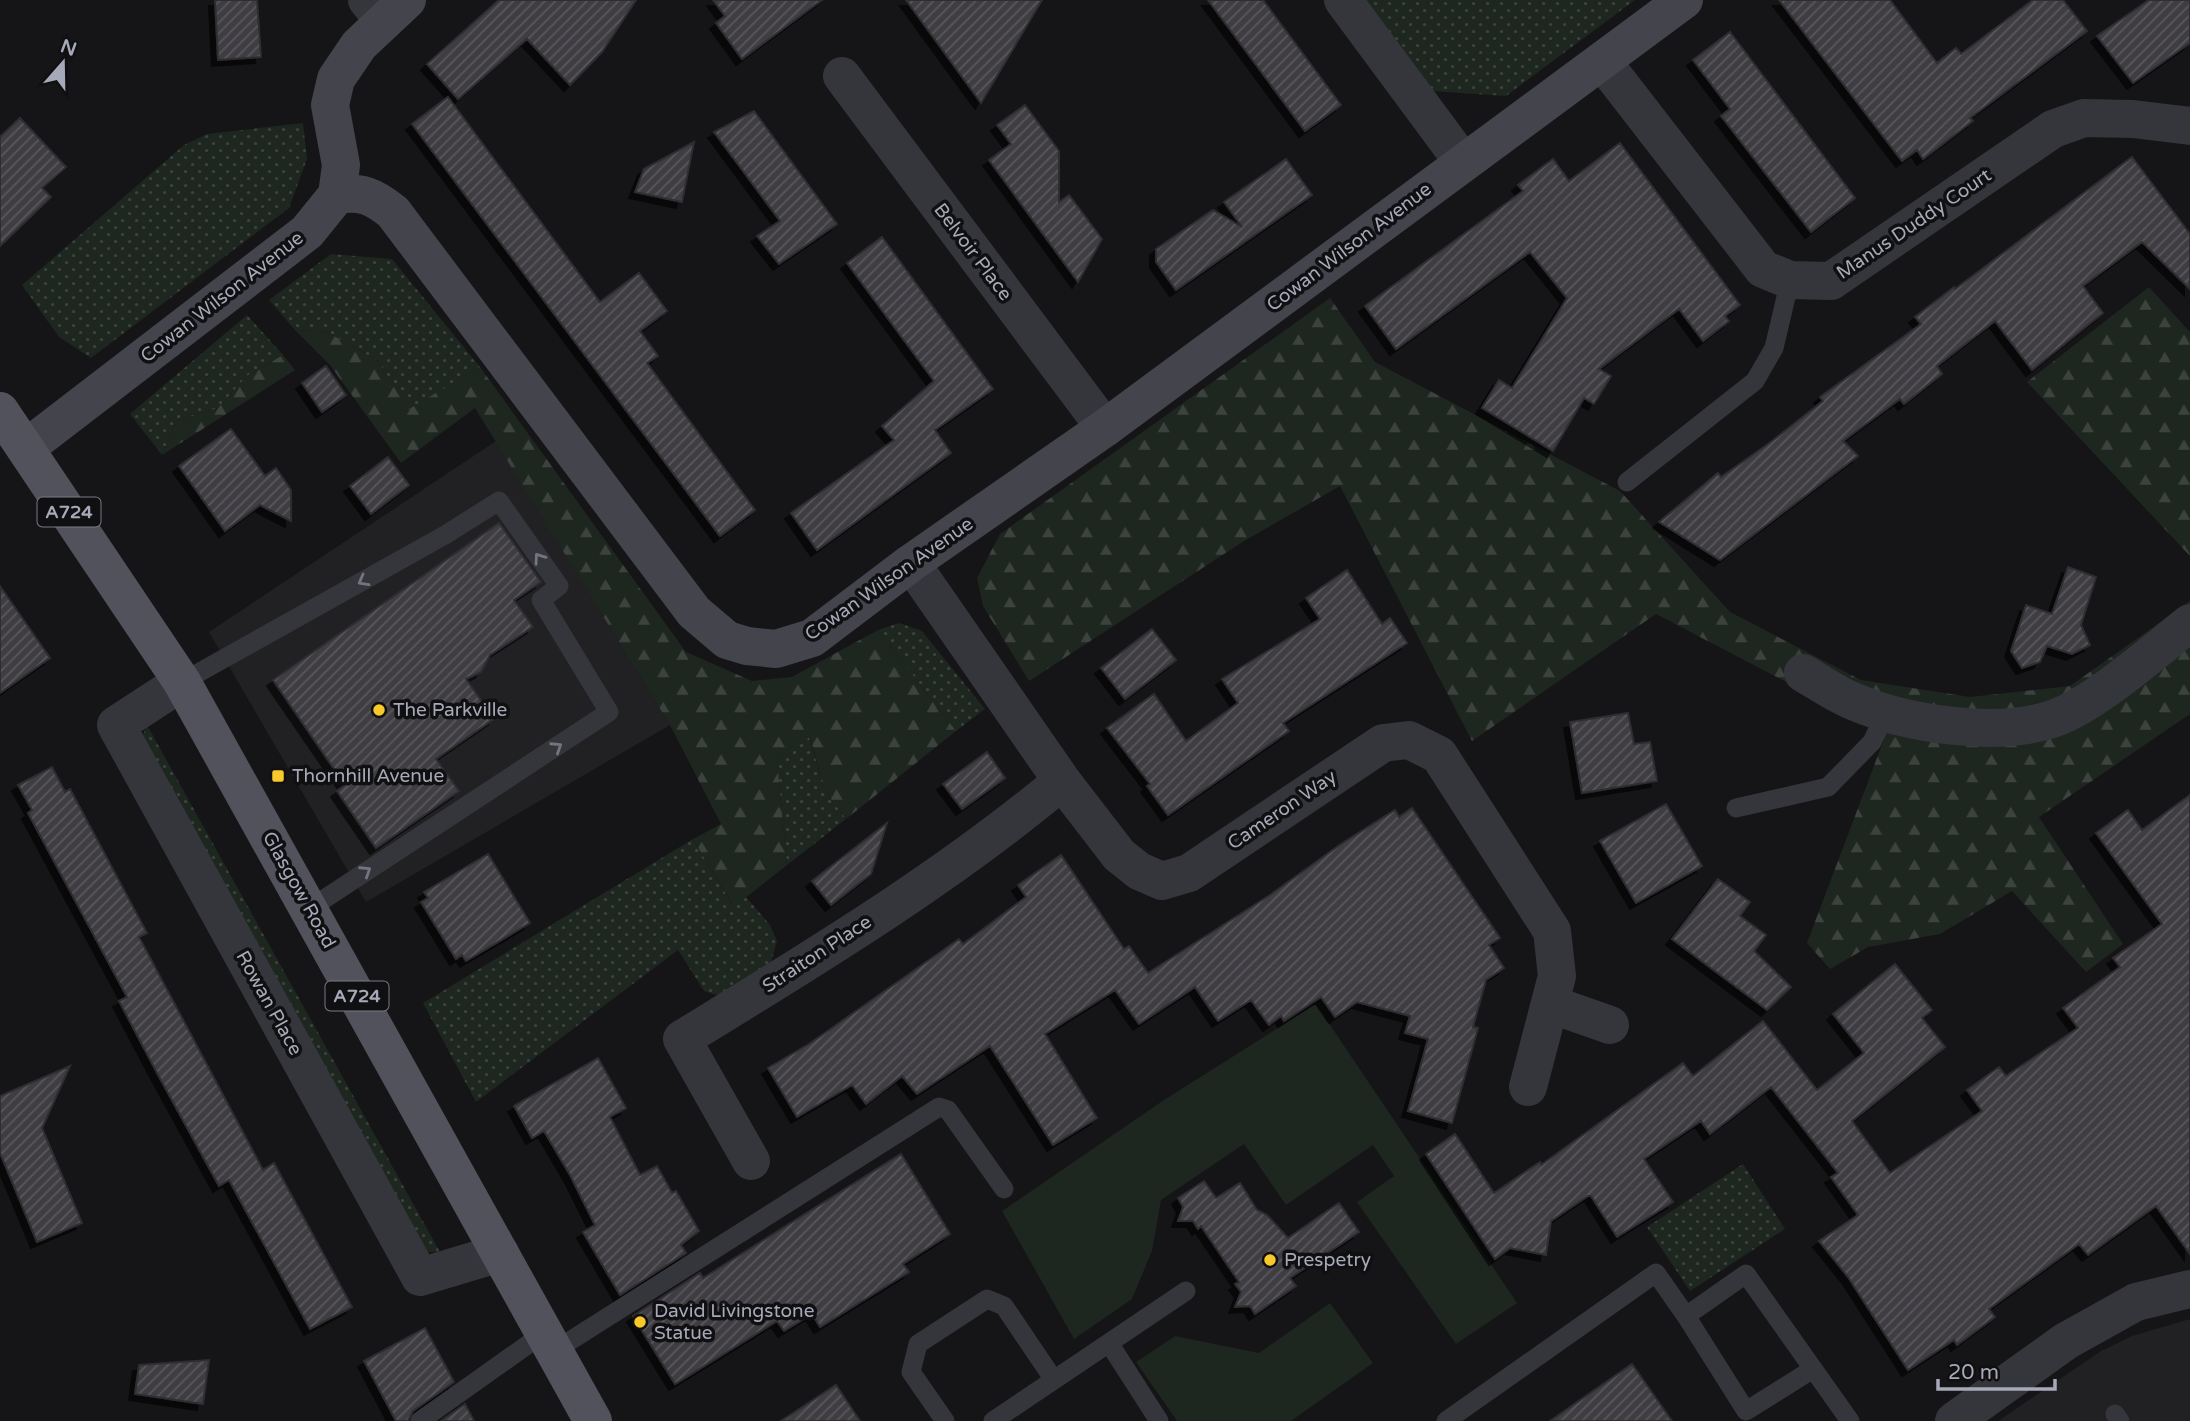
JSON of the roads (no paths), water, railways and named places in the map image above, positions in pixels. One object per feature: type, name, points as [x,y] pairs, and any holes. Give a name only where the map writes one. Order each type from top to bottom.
[{"type":"main road","name":"Glasgow Road","points":[[0,411],[182,682],[593,1421]]},
{"type":"street","points":[[1343,0],[1463,162]]},
{"type":"street","name":"Cowan Wilson Avenue","points":[[26,448],[307,232],[337,195],[358,191],[376,199],[393,212],[694,612],[727,640],[747,646],[776,649],[812,638],[911,563],[1105,428],[1684,0]]},
{"type":"street","points":[[337,195],[341,165],[332,119],[332,90],[343,65],[386,7]]},
{"type":"street","name":"Manus Duddy Court","points":[[1602,61],[1763,269],[1790,280],[1831,281],[2053,129],[2084,118],[2133,119],[2190,126]]},
{"type":"street","name":"Belvoir Place","points":[[842,76],[1105,428]]},
{"type":"street","name":"Cameron Way","points":[[911,563],[1062,781],[1119,855],[1139,871],[1162,881],[1189,873],[1383,743],[1409,740],[1439,755],[1552,931],[1557,976],[1528,1087]]},
{"type":"street","points":[[1803,673],[1855,703],[1921,721],[2000,728],[2051,720],[2088,700],[2190,623]]},
{"type":"street","name":"Rowan Place","points":[[182,682],[116,725],[414,1265],[421,1277],[500,1253]]},
{"type":"street","name":"Straiton Place","points":[[751,1161],[682,1039],[835,945],[1027,810],[1062,781]]},
{"type":"street","points":[[1550,1004],[1611,1025]]},
{"type":"street","points":[[1954,1421],[2078,1334],[2136,1301],[2190,1289]]},
{"type":"lane","points":[[1627,482],[1755,382],[1774,348],[1790,280]]},
{"type":"lane","points":[[182,682],[445,535],[499,501],[559,586],[541,600],[609,712],[309,909]]},
{"type":"lane","points":[[1736,808],[1828,788],[1872,742],[1887,711]]},
{"type":"lane","points":[[420,1421],[939,1107],[948,1111],[1004,1189]]},
{"type":"lane","points":[[1446,1421],[1656,1273],[1746,1411],[1812,1369]]},
{"type":"lane","points":[[1686,1316],[1746,1274],[1850,1421]]},
{"type":"lane","points":[[993,1421],[1186,1291]]},
{"type":"lane","points":[[945,1421],[911,1372],[918,1344],[987,1300],[1004,1306],[1054,1380]]},
{"type":"lane","points":[[1109,1343],[1159,1421]]},
{"type":"place","name":"The Parkville","points":[[379,710]]},
{"type":"place","name":"Thornhill Avenue","points":[[278,776]]},
{"type":"place","name":"Prespetry","points":[[1270,1260]]},
{"type":"place","name":"David Livingstone Statue","points":[[640,1322]]}]
